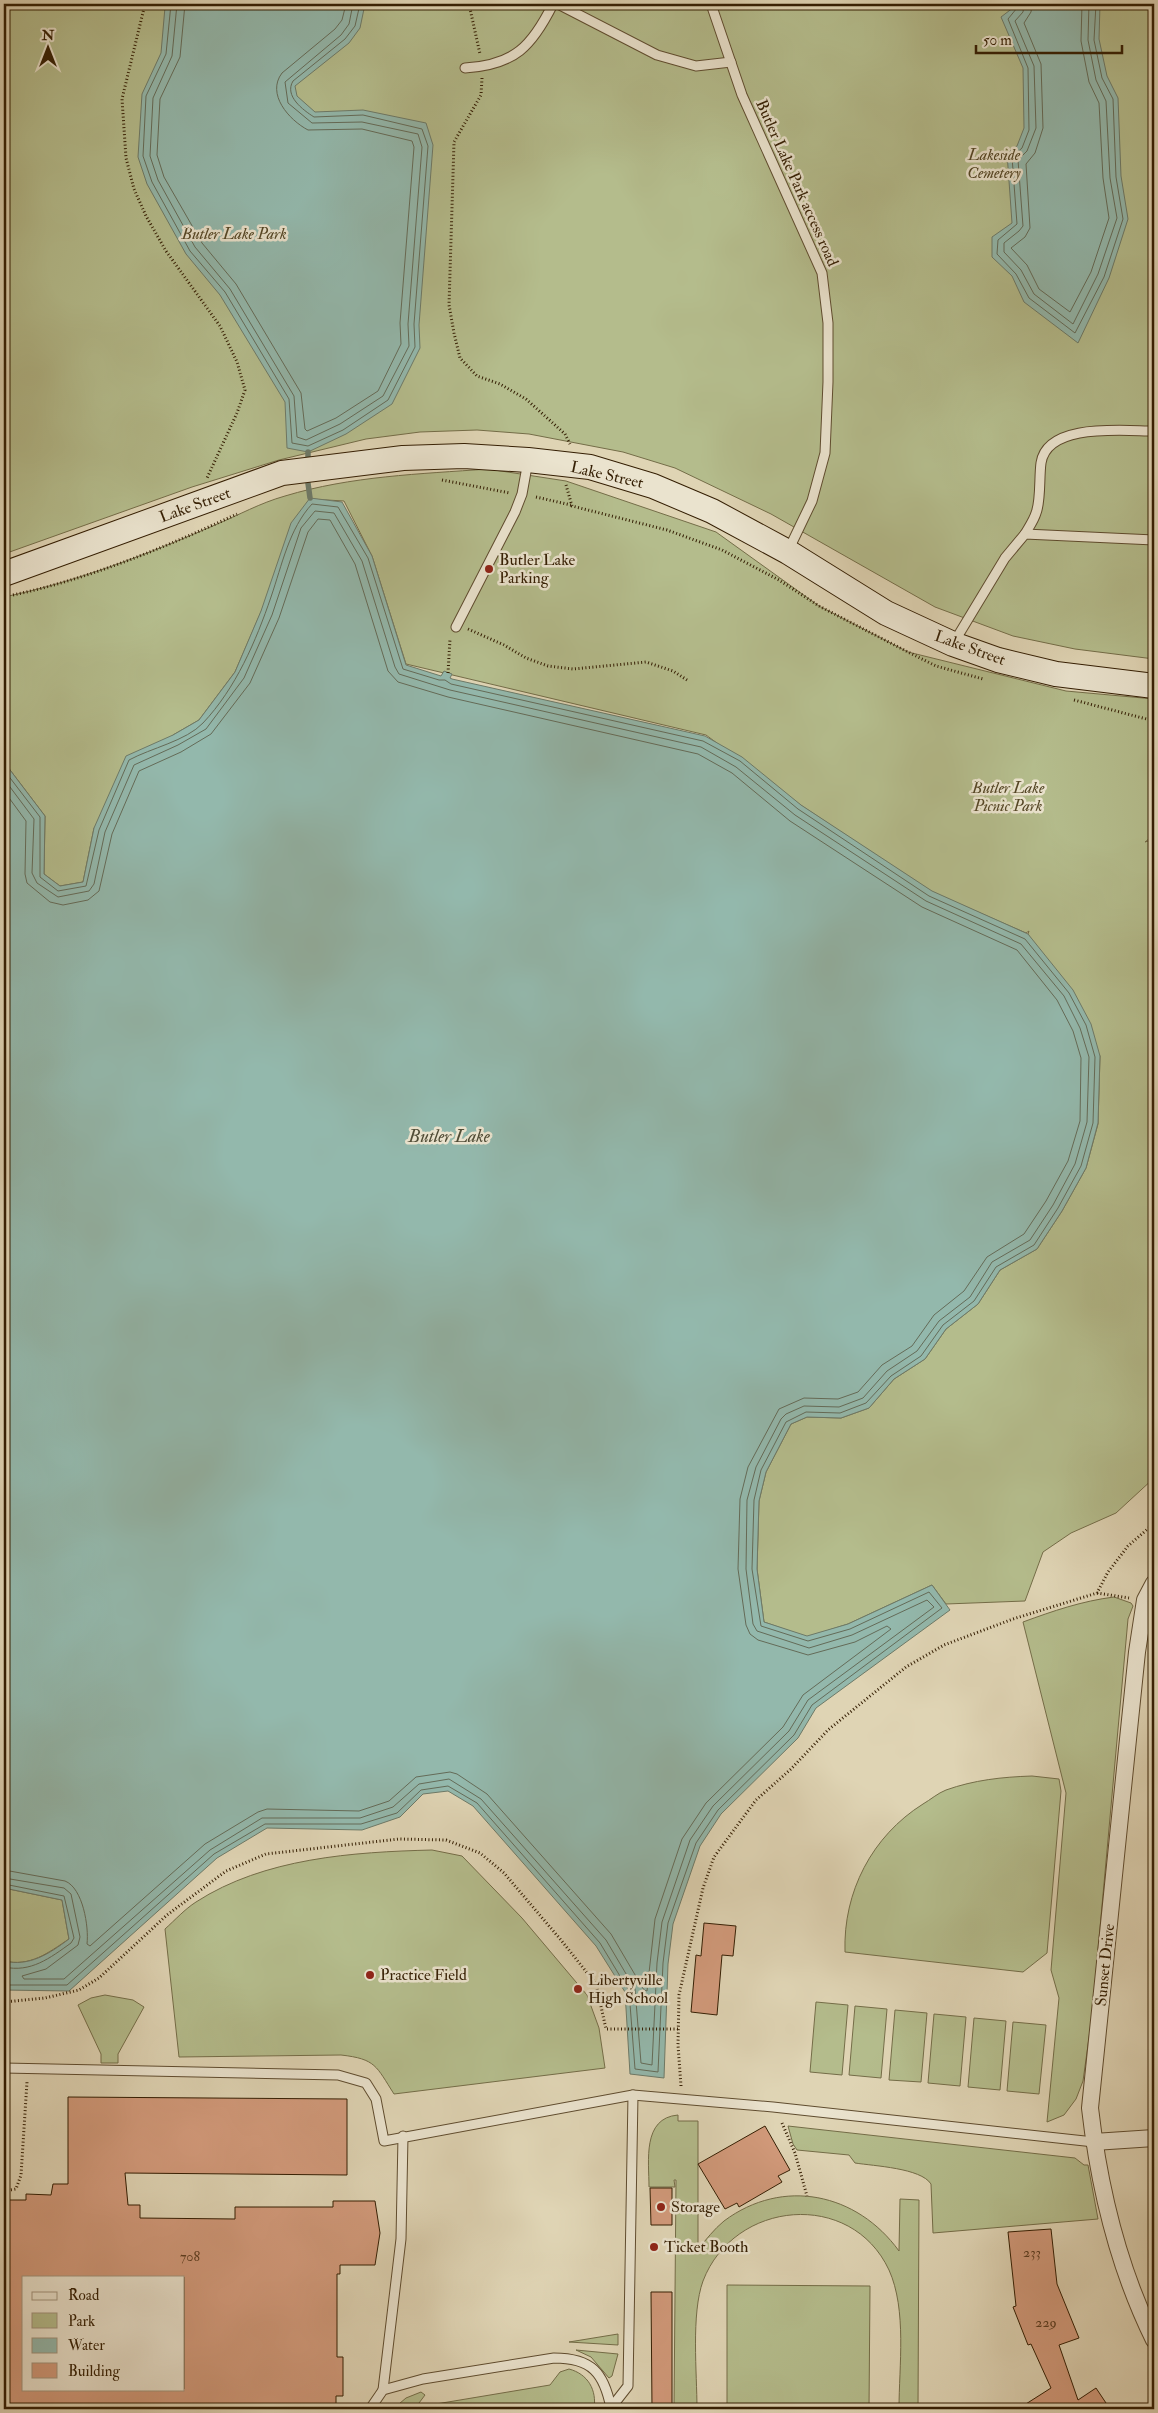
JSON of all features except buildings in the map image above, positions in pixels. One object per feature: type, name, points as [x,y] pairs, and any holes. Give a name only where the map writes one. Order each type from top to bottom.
[{"type":"street","name":"Lake Street","points":[[4,574],[282,473],[403,458],[464,456],[528,460],[590,467],[653,486],[712,512],[788,552],[886,613],[953,644],[998,660],[1056,674],[1154,686]]},
{"type":"street","name":"Sunset Drive","points":[[1154,1583],[1145,1600],[1137,1652],[1090,2108],[1094,2142],[1118,2249],[1136,2302],[1154,2340]]},
{"type":"street","points":[[1094,2142],[1154,2138]]},
{"type":"lane","points":[[465,68],[500,63],[522,49],[539,31],[553,4]]},
{"type":"lane","points":[[558,4],[657,55],[696,66],[731,62]]},
{"type":"lane","name":"Butler Lake Park access road","points":[[712,4],[742,96],[822,272],[828,323],[825,453],[812,501],[788,552]]},
{"type":"lane","points":[[953,644],[1005,558],[1026,534],[1037,512],[1041,460],[1053,442],[1070,435],[1092,431],[1154,431]]},
{"type":"lane","points":[[456,627],[522,494],[528,460]]},
{"type":"lane","points":[[1026,534],[1154,540]]},
{"type":"lane","points":[[4,2068],[338,2075],[366,2083],[376,2099],[384,2141],[633,2095],[764,2106],[1094,2142]]},
{"type":"lane","points":[[611,2409],[628,2386],[633,2095]]},
{"type":"lane","points":[[370,2409],[382,2390],[401,2239],[403,2136]]},
{"type":"lane","points":[[382,2390],[423,2379],[554,2358],[571,2358],[586,2363],[600,2375],[607,2389],[611,2409]]},
{"type":"path","points":[[145,4],[122,99],[126,158],[134,188],[146,216],[166,251],[220,326],[237,362],[245,390],[237,414],[208,474],[204,488],[210,498],[216,525]]},
{"type":"path","points":[[469,4],[478,39],[481,67],[481,96],[454,142],[448,305],[454,333],[460,358],[477,376],[500,384],[526,399],[565,434],[570,444]]},
{"type":"path","points":[[434,478],[522,494],[572,506]]},
{"type":"path","points":[[4,597],[45,588],[216,525],[241,512]]},
{"type":"path","points":[[448,673],[449,641],[456,627],[464,627],[504,645],[526,658],[548,666],[573,669],[646,662],[673,671],[687,680]]},
{"type":"path","points":[[1098,1593],[1108,1572],[1128,1546],[1151,1526],[1154,1507]]},
{"type":"path","points":[[681,2068],[678,2045],[679,1995],[703,1888],[714,1857],[756,1800],[791,1769],[828,1730],[906,1667],[944,1645],[1013,1619],[1098,1593],[1145,1600]]},
{"type":"path","points":[[4,2002],[45,1998],[79,1990],[98,1978],[167,1915],[226,1871],[266,1854],[400,1839],[446,1840],[480,1853],[504,1874],[596,1984],[606,2029],[679,2029]]},
{"type":"path","points":[[4,2191],[16,2189],[21,2175],[28,2069]]},
{"type":"path","points":[[782,2122],[798,2162],[807,2196]]},
{"type":"green space","name":"Butler Lake Park","points":[[4,4],[1154,4],[1154,659],[1075,649],[1013,636],[935,607],[771,514],[675,468],[623,452],[529,434],[477,430],[420,432],[366,439],[279,460],[192,487],[4,554]]},
{"type":"green space","name":"Butler Lake Picnic Park","points":[[488,469],[566,481],[716,532],[819,606],[908,652],[1066,691],[1154,699],[1154,835],[1145,842],[1154,839],[1154,1478],[1116,1513],[1071,1533],[1043,1552],[1025,1601],[946,1604],[932,1585],[848,1624],[807,1637],[764,1622],[757,1569],[759,1501],[766,1472],[791,1424],[807,1417],[841,1418],[869,1408],[894,1379],[925,1359],[946,1329],[978,1304],[1000,1270],[1037,1249],[1062,1211],[1086,1168],[1098,1124],[1100,1056],[1028,934],[1029,931],[1026,933],[932,892],[802,806],[706,735],[406,664],[372,556],[344,501],[310,499],[235,672],[199,720],[173,735],[94,828],[83,882],[60,886],[44,874],[45,816],[4,762],[4,597],[58,584],[138,557],[267,502],[310,489],[360,480],[411,474]]},
{"type":"green space","points":[[1114,1597],[1131,1603],[1133,1606],[1128,1619],[1092,2016],[1083,2081],[1076,2099],[1064,2115],[1047,2122],[1059,1998],[1051,1970],[1066,1793],[1023,1622],[1057,1610]]},
{"type":"green space","points":[[1032,1776],[1059,1779],[1061,1791],[1047,1953],[1023,1972],[845,1952],[849,1908],[855,1887],[875,1849],[889,1832],[905,1817],[946,1790],[988,1780]]},
{"type":"green space","name":"Practice Field","points":[[432,1850],[462,1856],[522,1918],[587,1995],[599,2028],[605,2068],[394,2094],[379,2070],[362,2059],[353,2057],[341,2055],[179,2057],[165,1929],[188,1908],[222,1887],[280,1867],[310,1860],[341,1856]]},
{"type":"green space","points":[[4,1888],[62,1900],[69,1939],[38,1958],[22,1962],[4,1961]]},
{"type":"green space","points":[[105,1995],[133,2000],[144,2007],[118,2054],[118,2063],[101,2063],[101,2054],[78,2005],[91,1998]]},
{"type":"green space","points":[[816,2002],[848,2005],[842,2075],[810,2072]]},
{"type":"green space","points":[[855,2006],[887,2009],[881,2078],[849,2075]]},
{"type":"green space","points":[[895,2010],[927,2013],[921,2082],[889,2080]]},
{"type":"green space","points":[[934,2014],[966,2017],[960,2086],[928,2083]]},
{"type":"green space","points":[[974,2018],[1006,2021],[1000,2090],[968,2087]]},
{"type":"green space","points":[[1013,2022],[1046,2025],[1039,2094],[1007,2091]]},
{"type":"green space","points":[[678,2115],[678,2121],[698,2121],[698,2249],[720,2224],[747,2207],[770,2199],[794,2196],[818,2198],[841,2204],[862,2216],[882,2231],[899,2251],[900,2199],[919,2200],[918,2409],[899,2409],[900,2320],[895,2286],[889,2270],[871,2244],[848,2226],[822,2217],[793,2215],[765,2221],[740,2234],[718,2254],[703,2281],[699,2294],[696,2327],[697,2409],[674,2409],[676,2180],[674,2180],[675,2187],[649,2187],[648,2165],[653,2132],[658,2124],[666,2118]]},
{"type":"green space","points":[[788,2126],[1075,2158],[1084,2165],[1088,2165],[1098,2219],[933,2233],[931,2184],[926,2179],[908,2171],[855,2163],[849,2155],[797,2150],[793,2144]]},
{"type":"green space","points":[[727,2285],[870,2286],[869,2409],[727,2409]]},
{"type":"green space","points":[[618,2334],[618,2345],[569,2342]]},
{"type":"green space","points":[[576,2350],[618,2354],[612,2376],[609,2378],[591,2357]]},
{"type":"green space","points":[[569,2369],[576,2371],[590,2384],[594,2395],[594,2409],[393,2409],[406,2398],[421,2392],[425,2395],[419,2403],[424,2406],[550,2385],[560,2372]]},
{"type":"water","points":[[167,4],[365,4],[360,28],[349,43],[295,86],[297,96],[315,112],[363,110],[426,123],[433,145],[419,325],[420,348],[392,404],[346,434],[308,452],[287,448],[285,402],[220,295],[186,254],[147,184],[138,157],[142,94],[161,53],[165,7]]},
{"type":"water","points":[[1018,4],[1100,4],[1099,39],[1107,76],[1118,98],[1121,176],[1128,219],[1109,278],[1078,343],[1024,302],[1012,276],[992,257],[992,237],[1012,223],[1007,153],[1017,146],[1024,128],[1023,68],[1001,17]]},
{"type":"water","name":"Butler Lake","points":[[310,498],[342,502],[372,556],[406,665],[441,676],[444,671],[452,674],[450,678],[452,679],[705,736],[742,757],[801,805],[932,891],[1028,934],[1073,990],[1091,1024],[1100,1056],[1098,1123],[1086,1168],[1062,1211],[1037,1249],[1000,1270],[978,1304],[946,1329],[925,1359],[894,1379],[869,1408],[841,1418],[807,1417],[791,1424],[766,1472],[759,1501],[757,1569],[764,1622],[807,1636],[848,1624],[932,1585],[950,1610],[816,1708],[798,1738],[721,1814],[700,1846],[673,1924],[668,1964],[664,2078],[630,2074],[625,1992],[596,1946],[473,1806],[448,1791],[423,1794],[400,1817],[362,1830],[267,1828],[217,1858],[69,1991],[4,1990],[4,1961],[30,1961],[54,1950],[69,1939],[62,1900],[4,1888],[4,762],[45,816],[44,874],[60,886],[83,882],[94,828],[126,756],[173,735],[199,720],[235,672],[261,611],[291,523]]},
{"type":"waterway","points":[[308,452],[308,464]]},
{"type":"waterway","points":[[307,476],[310,498]]},
{"type":"place","name":"Butler Lake Parking","points":[[489,569]]},
{"type":"place","name":"Practice Field","points":[[370,1975]]},
{"type":"place","name":"Libertyville High School","points":[[578,1989]]},
{"type":"place","name":"Storage","points":[[661,2207]]},
{"type":"place","name":"Ticket Booth","points":[[654,2247]]},
{"type":"park label","name":"Lakeside Cemetery","points":[[994,164]]}]
